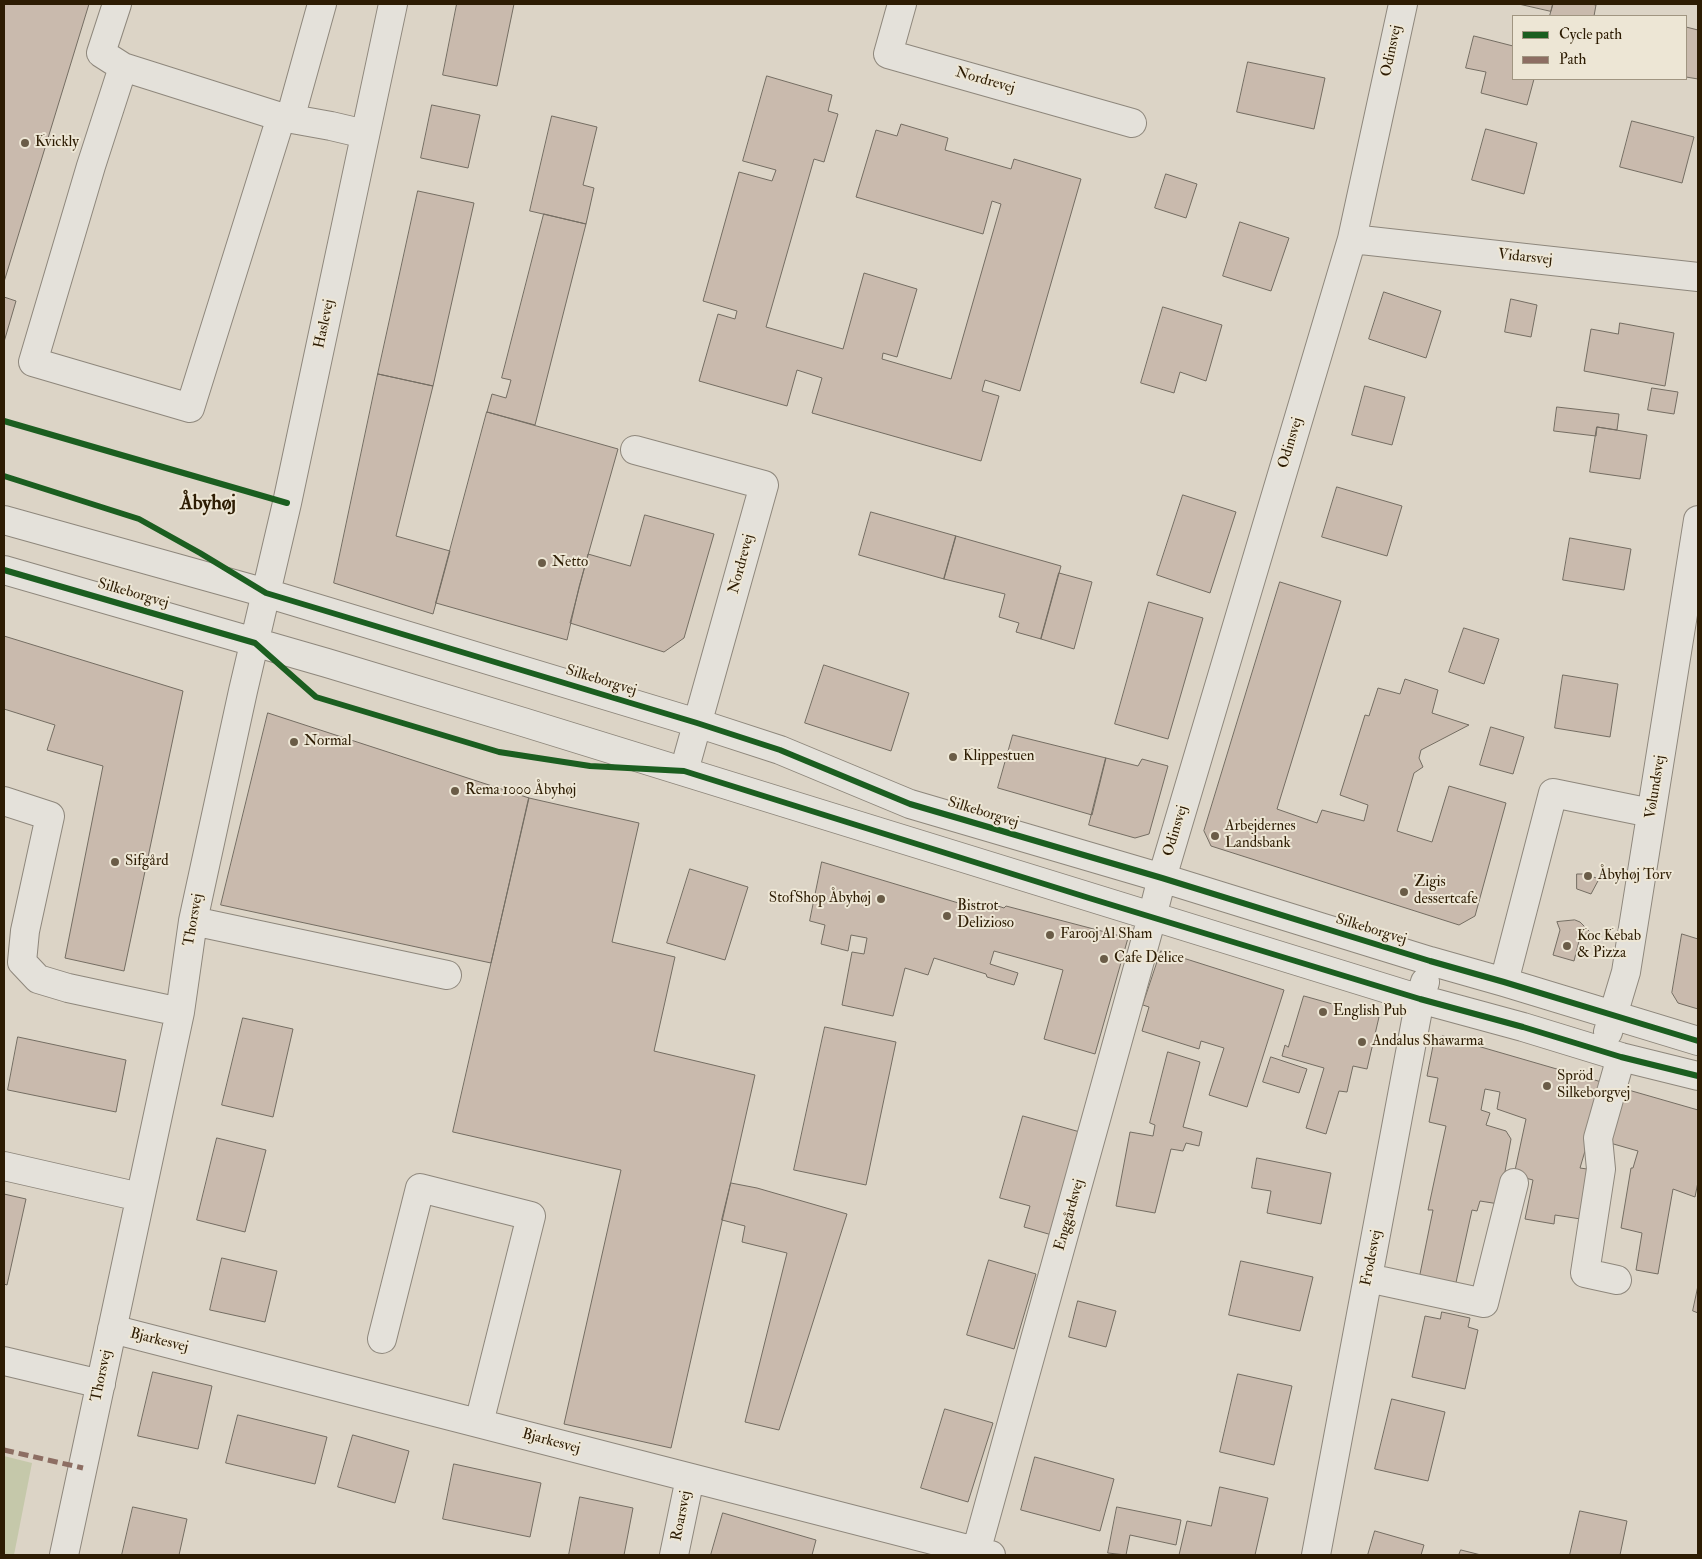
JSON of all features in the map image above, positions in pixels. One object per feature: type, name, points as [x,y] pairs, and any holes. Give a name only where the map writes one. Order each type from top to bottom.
[{"type":"street","points":[[117,4],[101,53],[123,68],[285,118],[364,134]]},
{"type":"street","points":[[123,68],[88,175],[33,362],[190,408],[322,4]]},
{"type":"street","name":"Haslevej","points":[[255,643],[287,503],[393,4]]},
{"type":"street","name":"Nordrevej","points":[[902,4],[888,54],[1132,123]]},
{"type":"street","name":"Odinsvej","points":[[1162,878],[1352,239],[1403,4]]},
{"type":"street","name":"Vidarsvej","points":[[1352,239],[1698,277]]},
{"type":"street","name":"Nordrevej","points":[[635,450],[764,485],[684,771]]},
{"type":"street","name":"Silkeborgvej","points":[[4,520],[266,593],[698,723],[780,750],[910,804],[1162,878],[1698,1041]]},
{"type":"street","name":"Vølundsvej","points":[[1617,1280],[1585,1273],[1601,1169],[1598,1138],[1612,1054],[1613,1016],[1626,972],[1698,520]]},
{"type":"street","name":"Silkeborgvej","points":[[4,570],[327,663],[684,771],[1420,999],[1612,1054],[1698,1076]]},
{"type":"street","name":"Thorsvej","points":[[64,1555],[180,1012],[192,921],[255,643]]},
{"type":"street","points":[[1504,982],[1553,793],[1652,813]]},
{"type":"street","points":[[4,801],[50,816],[24,931],[22,962],[38,979],[68,988],[180,1012]]},
{"type":"street","name":"Enggårdsvej","points":[[983,1553],[1162,878]]},
{"type":"street","points":[[192,921],[330,939],[447,975]]},
{"type":"street","name":"Frodesvej","points":[[1316,1555],[1420,999],[1430,961]]},
{"type":"street","points":[[4,1166],[140,1197]]},
{"type":"street","points":[[1368,1278],[1484,1303],[1514,1182]]},
{"type":"street","points":[[382,1339],[420,1188],[531,1216],[480,1423]]},
{"type":"street","name":"Bjarkesvej","points":[[112,1328],[983,1553]]},
{"type":"street","points":[[4,1361],[100,1384]]},
{"type":"street","name":"Roarsvej","points":[[674,1555],[690,1478]]},
{"type":"green space","points":[[4,1456],[32,1463],[14,1555],[4,1555]]},
{"type":"building","name":"Kvickly","points":[[4,4],[89,4],[4,282]]},
{"type":"building","points":[[457,4],[514,4],[497,86],[443,75]]},
{"type":"building","points":[[1519,4],[1553,4],[1551,11]]},
{"type":"building","points":[[1553,4],[1596,5],[1594,15],[1550,15]]},
{"type":"building","points":[[1687,27],[1698,30],[1698,79],[1687,77]]},
{"type":"building","points":[[1474,36],[1512,46],[1512,80],[1534,80],[1527,105],[1481,93],[1486,72],[1466,68]]},
{"type":"building","points":[[1248,62],[1325,78],[1314,129],[1237,112]]},
{"type":"building","points":[[767,76],[832,95],[828,111],[838,114],[824,162],[814,159],[766,327],[843,349],[864,273],[917,289],[897,357],[883,353],[882,359],[951,379],[1001,204],[992,201],[983,234],[856,197],[876,130],[897,136],[901,124],[948,138],[945,150],[1011,169],[1014,159],[1081,179],[1020,391],[985,380],[982,391],[999,396],[981,461],[812,413],[822,378],[797,370],[787,406],[699,381],[718,314],[735,319],[737,311],[703,301],[739,172],[772,181],[776,170],[743,161]]},
{"type":"building","points":[[432,105],[480,115],[468,168],[421,158]]},
{"type":"building","points":[[552,116],[597,127],[583,185],[594,188],[586,224],[530,211]]},
{"type":"building","points":[[1632,121],[1694,137],[1682,183],[1620,167]]},
{"type":"building","points":[[1486,129],[1537,143],[1524,194],[1472,180]]},
{"type":"building","points":[[1166,174],[1197,184],[1186,218],[1155,208]]},
{"type":"building","points":[[418,191],[474,203],[433,386],[378,374]]},
{"type":"building","points":[[544,214],[586,224],[535,425],[487,412],[492,394],[506,398],[511,380],[502,378]]},
{"type":"building","points":[[1240,222],[1289,238],[1271,291],[1223,276]]},
{"type":"building","points":[[1384,292],[1441,311],[1426,358],[1369,339]]},
{"type":"building","points":[[4,297],[16,301],[4,342]]},
{"type":"building","points":[[1511,299],[1537,305],[1531,337],[1505,332]]},
{"type":"building","points":[[1163,307],[1222,325],[1206,381],[1180,372],[1174,393],[1141,383]]},
{"type":"building","points":[[1620,323],[1674,333],[1665,386],[1584,371],[1591,329],[1618,334]]},
{"type":"building","points":[[378,374],[433,386],[396,536],[450,551],[433,614],[334,583]]},
{"type":"building","points":[[1365,386],[1405,397],[1392,445],[1352,435]]},
{"type":"building","points":[[1652,388],[1678,392],[1674,414],[1648,410]]},
{"type":"building","points":[[1557,407],[1619,414],[1617,430],[1597,427],[1596,436],[1554,431]]},
{"type":"building","points":[[487,412],[618,449],[579,587],[567,640],[436,603]]},
{"type":"building","points":[[1597,427],[1647,435],[1640,479],[1590,472]]},
{"type":"building","points":[[1337,487],[1402,506],[1387,556],[1322,537]]},
{"type":"building","points":[[1183,495],[1236,512],[1210,593],[1157,575]]},
{"type":"building","points":[[871,512],[956,536],[944,579],[859,555]]},
{"type":"building","points":[[645,515],[714,534],[684,638],[664,652],[570,623],[588,554],[630,566]]},
{"type":"building","points":[[956,536],[1061,566],[1041,639],[1016,632],[1019,623],[999,617],[1005,594],[944,579]]},
{"type":"building","points":[[1570,538],[1631,549],[1624,590],[1563,580]]},
{"type":"building","points":[[1059,573],[1092,582],[1074,649],[1041,639]]},
{"type":"building","points":[[1280,582],[1341,601],[1277,809],[1317,823],[1322,810],[1364,821],[1368,805],[1340,795],[1365,715],[1369,716],[1378,688],[1400,694],[1405,679],[1438,690],[1432,713],[1469,725],[1421,750],[1419,758],[1423,767],[1414,773],[1397,831],[1432,842],[1449,786],[1506,803],[1475,916],[1459,925],[1211,846],[1204,831]]},
{"type":"building","points":[[1149,602],[1203,618],[1168,739],[1115,724]]},
{"type":"building","points":[[1464,628],[1499,639],[1484,684],[1449,672]]},
{"type":"building","name":"Sifgård","points":[[4,636],[183,691],[124,971],[65,958],[103,766],[47,750],[55,725],[4,709]]},
{"type":"building","points":[[824,665],[909,693],[891,751],[805,723]]},
{"type":"building","points":[[1563,675],[1618,684],[1610,737],[1555,728]]},
{"type":"building","points":[[268,713],[529,798],[491,963],[221,905]]},
{"type":"building","points":[[1491,727],[1524,737],[1513,774],[1480,765]]},
{"type":"building","points":[[1013,735],[1106,758],[1092,815],[998,788]]},
{"type":"building","points":[[1106,758],[1138,766],[1142,759],[1168,766],[1149,834],[1135,838],[1089,825]]},
{"type":"building","points":[[529,798],[639,823],[612,942],[675,957],[654,1051],[755,1075],[671,1448],[564,1424],[621,1170],[453,1132]]},
{"type":"building","points":[[822,862],[985,911],[989,903],[1004,908],[1006,906],[1128,938],[1095,1054],[1044,1039],[1063,970],[994,951],[990,964],[1018,973],[1014,985],[934,958],[928,975],[905,968],[893,1016],[842,1005],[852,952],[864,954],[867,938],[851,935],[848,951],[821,944],[825,925],[810,921]]},
{"type":"building","points":[[690,869],[748,887],[725,960],[667,943]]},
{"type":"building","points":[[1577,874],[1585,874],[1599,879],[1591,894],[1577,889]]},
{"type":"building","name":"Koc Kebab & Pizza","points":[[1575,920],[1580,922],[1590,932],[1580,937],[1574,961],[1553,955],[1560,930],[1557,922]]},
{"type":"building","points":[[1682,934],[1698,939],[1698,1009],[1678,1003],[1672,993]]},
{"type":"building","points":[[1161,951],[1284,990],[1247,1107],[1209,1095],[1224,1048],[1201,1041],[1199,1049],[1142,1031],[1149,1007],[1143,1005]]},
{"type":"building","points":[[1304,996],[1379,1017],[1367,1069],[1353,1066],[1347,1092],[1339,1091],[1326,1134],[1306,1128],[1324,1068],[1282,1056],[1285,1045],[1288,1047]]},
{"type":"building","points":[[243,1018],[293,1029],[273,1117],[222,1105]]},
{"type":"building","points":[[825,1027],[896,1042],[866,1185],[794,1170]]},
{"type":"building","points":[[1443,1036],[1605,1083],[1580,1168],[1594,1170],[1587,1220],[1555,1215],[1554,1224],[1525,1219],[1533,1180],[1514,1175],[1526,1119],[1497,1109],[1500,1092],[1485,1089],[1481,1110],[1490,1113],[1486,1125],[1506,1131],[1511,1139],[1499,1204],[1480,1201],[1477,1211],[1472,1210],[1455,1287],[1419,1279],[1433,1210],[1428,1210],[1446,1126],[1429,1122],[1438,1078],[1427,1076],[1434,1041]]},
{"type":"building","points":[[18,1037],[126,1060],[116,1112],[8,1090]]},
{"type":"building","points":[[1168,1052],[1200,1062],[1183,1127],[1202,1132],[1199,1146],[1186,1143],[1183,1151],[1171,1149],[1155,1213],[1116,1206],[1130,1132],[1153,1136],[1155,1125],[1150,1123]]},
{"type":"building","points":[[1271,1057],[1307,1069],[1299,1093],[1263,1082]]},
{"type":"building","points":[[1618,1087],[1698,1110],[1698,1182],[1695,1197],[1673,1189],[1658,1274],[1636,1270],[1642,1233],[1621,1228],[1631,1168],[1633,1168],[1638,1151],[1603,1141]]},
{"type":"building","points":[[1023,1116],[1080,1132],[1052,1235],[1024,1227],[1030,1206],[1000,1198]]},
{"type":"building","points":[[217,1138],[266,1150],[245,1232],[197,1220]]},
{"type":"building","points":[[1257,1158],[1331,1173],[1321,1224],[1267,1213],[1271,1191],[1252,1188]]},
{"type":"building","points":[[731,1183],[757,1188],[847,1214],[779,1430],[745,1422],[787,1253],[742,1242],[745,1226],[722,1220]]},
{"type":"building","points":[[4,1194],[26,1199],[7,1285],[4,1284]]},
{"type":"building","points":[[222,1258],[277,1271],[265,1322],[210,1310]]},
{"type":"building","points":[[989,1260],[1036,1274],[1014,1349],[967,1335]]},
{"type":"building","points":[[1241,1261],[1313,1277],[1300,1331],[1229,1315]]},
{"type":"building","points":[[1698,1286],[1698,1313],[1693,1311]]},
{"type":"building","points":[[1078,1301],[1116,1311],[1106,1347],[1069,1337]]},
{"type":"building","points":[[1442,1312],[1470,1318],[1468,1327],[1478,1330],[1465,1389],[1412,1377],[1425,1316],[1440,1319]]},
{"type":"building","points":[[153,1372],[212,1386],[198,1449],[138,1436]]},
{"type":"building","points":[[1238,1374],[1292,1386],[1274,1465],[1220,1452]]},
{"type":"building","points":[[1392,1399],[1445,1412],[1428,1481],[1375,1469]]},
{"type":"building","points":[[945,1409],[993,1423],[968,1502],[921,1488]]},
{"type":"building","points":[[238,1415],[327,1437],[315,1484],[226,1463]]},
{"type":"building","points":[[353,1435],[409,1451],[395,1503],[338,1487]]},
{"type":"building","points":[[1035,1457],[1114,1479],[1100,1531],[1021,1510]]},
{"type":"building","points":[[454,1464],[541,1483],[530,1537],[443,1519]]},
{"type":"building","points":[[1220,1487],[1268,1498],[1255,1555],[1179,1555],[1187,1521],[1211,1526]]},
{"type":"building","points":[[580,1497],[633,1508],[624,1555],[569,1555]]},
{"type":"building","points":[[133,1507],[187,1519],[179,1555],[122,1555]]},
{"type":"building","points":[[1117,1507],[1181,1520],[1176,1545],[1130,1535],[1126,1555],[1108,1553]]},
{"type":"building","points":[[1580,1511],[1627,1521],[1620,1555],[1570,1555]]},
{"type":"building","points":[[723,1513],[816,1540],[812,1555],[711,1555]]},
{"type":"building","points":[[1375,1531],[1424,1545],[1421,1555],[1368,1555]]},
{"type":"building","points":[[1461,1550],[1481,1555],[1459,1555]]},
{"type":"marked path","points":[[4,1450],[83,1468]]},
{"type":"cycle path","points":[[4,421],[287,503]]},
{"type":"cycle path","points":[[4,476],[139,519],[266,593],[697,723],[780,750],[910,804],[1162,878],[1698,1041]]},
{"type":"cycle path","points":[[4,570],[255,643],[316,697],[499,752],[590,766],[684,771],[1420,999],[1523,1027],[1621,1057],[1698,1076]]},
{"type":"place","name":"Kvickly","points":[[25,143]]},
{"type":"place","name":"Netto","points":[[542,563]]},
{"type":"place","name":"Normal","points":[[294,742]]},
{"type":"place","name":"Klippestuen","points":[[953,757]]},
{"type":"place","name":"Rema 1000 Åbyhøj","points":[[455,791]]},
{"type":"place","name":"Arbejdernes Landsbank","points":[[1215,836]]},
{"type":"place","name":"Sifgård","points":[[115,862]]},
{"type":"place","name":"Åbyhøj Torv","points":[[1588,876]]},
{"type":"place","name":"Zigis dessertcafe","points":[[1404,892]]},
{"type":"place","name":"StofShop Åbyhøj","points":[[881,899]]},
{"type":"place","name":"Bistrot Delizioso","points":[[947,916]]},
{"type":"place","name":"Farooj Al Sham","points":[[1050,935]]},
{"type":"place","name":"Koc Kebab & Pizza","points":[[1567,946]]},
{"type":"place","name":"Cafe Delice","points":[[1104,959]]},
{"type":"place","name":"English Pub","points":[[1323,1012]]},
{"type":"place","name":"Andalus Shawarma","points":[[1362,1042]]},
{"type":"place","name":"Spröd Silkeborgvej","points":[[1547,1086]]},
{"type":"district","name":"Åbyhøj","points":[[208,505]]}]
